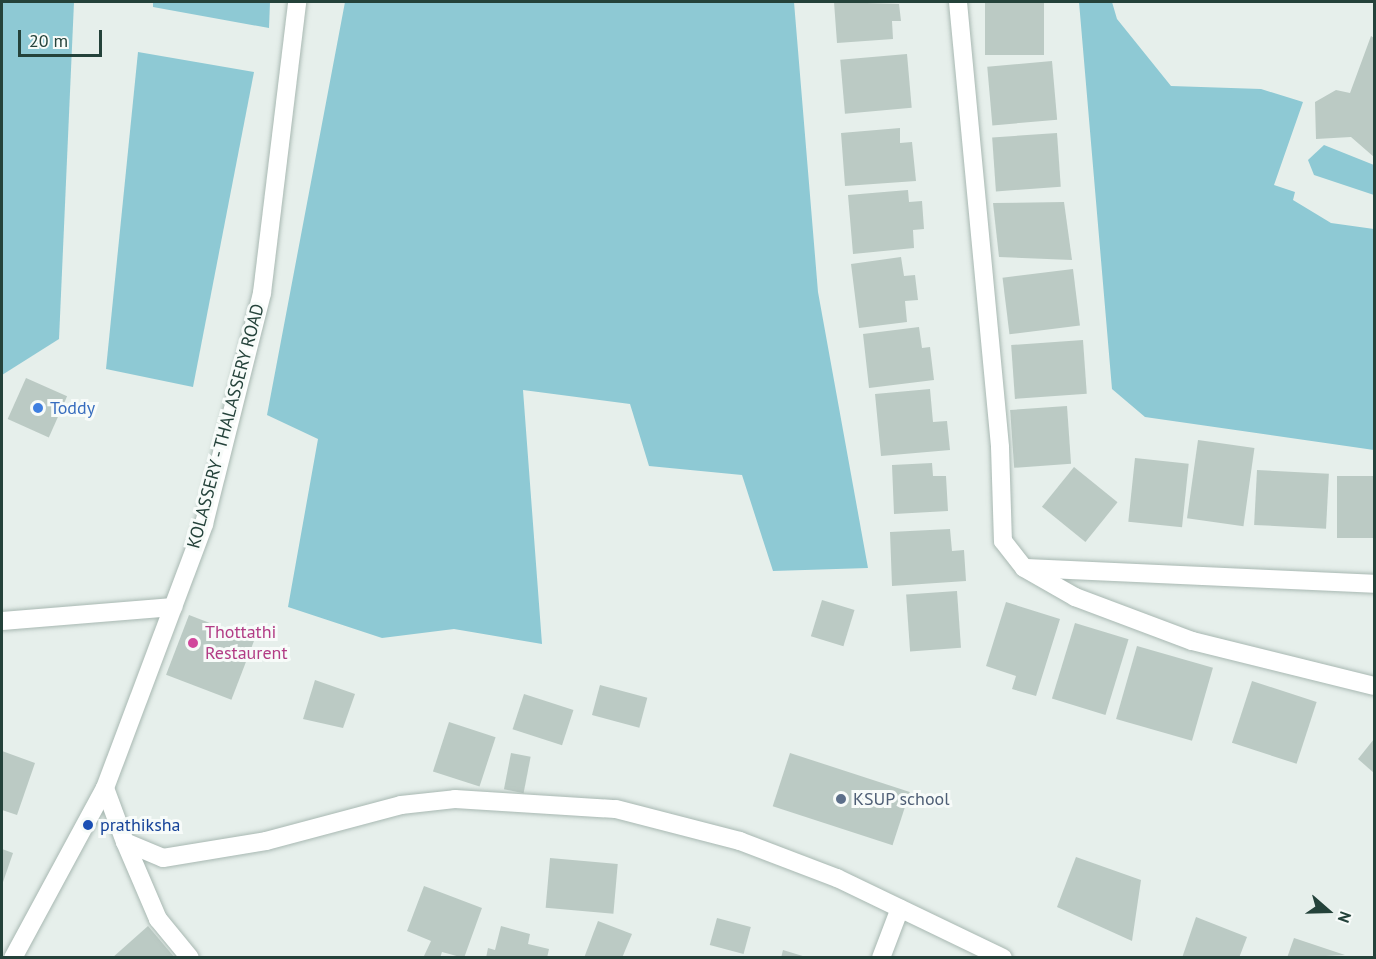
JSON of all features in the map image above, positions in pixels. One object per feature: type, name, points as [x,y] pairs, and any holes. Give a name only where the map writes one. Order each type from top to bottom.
[{"type":"street","name":"KOLASSERY - THALASSERY ROAD","points":[[13,957],[105,788],[204,524],[262,294],[297,2]]},
{"type":"street","points":[[958,2],[1000,447],[1003,540],[1024,568],[1075,597],[1192,641],[1374,686]]},
{"type":"street","points":[[1024,568],[1374,584]]},
{"type":"street","points":[[2,621],[173,607]]},
{"type":"street","points":[[105,788],[158,919],[190,957]]},
{"type":"street","points":[[125,842],[163,858],[192,855],[401,805],[455,799],[616,809],[740,841],[900,908],[1003,957]]},
{"type":"street","points":[[880,957],[900,908]]},
{"type":"water","points":[[2,2],[74,2],[59,339],[2,375]]},
{"type":"water","points":[[153,2],[270,2],[269,28],[153,7]]},
{"type":"water","points":[[345,2],[794,2],[818,292],[868,568],[773,571],[742,475],[649,466],[630,404],[523,390],[542,644],[454,629],[382,638],[288,607],[318,439],[267,415]]},
{"type":"water","points":[[1079,2],[1112,2],[1117,19],[1171,86],[1261,89],[1303,102],[1274,185],[1295,192],[1293,200],[1331,223],[1374,229],[1374,450],[1145,417],[1112,389]]},
{"type":"water","points":[[138,52],[254,72],[193,387],[106,369]]},
{"type":"water","points":[[1324,145],[1374,165],[1374,195],[1314,175],[1308,160]]},
{"type":"building","points":[[834,2],[899,4],[901,21],[892,21],[893,39],[837,43]]},
{"type":"building","points":[[985,2],[1044,2],[1044,55],[985,55]]},
{"type":"building","points":[[1371,36],[1374,38],[1374,157],[1351,137],[1316,139],[1315,102],[1336,90],[1350,93]]},
{"type":"building","points":[[907,54],[912,108],[845,114],[840,60]]},
{"type":"building","points":[[1052,61],[1057,120],[992,125],[987,67]]},
{"type":"building","points":[[900,128],[900,143],[912,142],[916,181],[845,186],[841,133]]},
{"type":"building","points":[[1057,133],[1061,187],[996,191],[992,138]]},
{"type":"building","points":[[908,190],[909,202],[922,201],[924,229],[913,230],[914,248],[853,254],[848,195]]},
{"type":"building","points":[[1064,202],[1072,260],[999,257],[993,203]]},
{"type":"building","points":[[901,257],[904,276],[915,275],[918,300],[905,301],[907,322],[859,328],[851,264]]},
{"type":"building","points":[[1073,269],[1080,326],[1009,334],[1003,278]]},
{"type":"building","points":[[919,327],[922,348],[930,347],[934,380],[869,388],[863,334]]},
{"type":"building","points":[[1083,340],[1087,394],[1015,399],[1011,345]]},
{"type":"building","name":"Toddy","points":[[26,378],[67,396],[49,437],[8,419]]},
{"type":"building","points":[[930,389],[933,422],[947,421],[950,450],[881,456],[875,394]]},
{"type":"building","points":[[1067,406],[1071,464],[1014,468],[1010,410]]},
{"type":"building","points":[[1198,440],[1254,448],[1243,526],[1187,518]]},
{"type":"building","points":[[1135,458],[1189,464],[1182,527],[1128,522]]},
{"type":"building","points":[[932,463],[933,476],[946,476],[948,511],[894,514],[892,465]]},
{"type":"building","points":[[1074,467],[1118,502],[1085,542],[1042,507]]},
{"type":"building","points":[[1257,470],[1329,474],[1326,529],[1254,525]]},
{"type":"building","points":[[1337,476],[1374,476],[1374,538],[1337,538]]},
{"type":"building","points":[[950,529],[952,551],[964,550],[966,581],[892,586],[890,532]]},
{"type":"building","points":[[957,591],[961,648],[910,651],[906,595]]},
{"type":"building","points":[[822,600],[855,610],[843,646],[811,636]]},
{"type":"building","points":[[1006,602],[1060,619],[1036,696],[1012,689],[1016,676],[986,666]]},
{"type":"building","points":[[189,615],[254,640],[231,700],[166,675]]},
{"type":"building","points":[[1075,623],[1129,639],[1105,715],[1052,699]]},
{"type":"building","points":[[1137,646],[1213,668],[1192,741],[1116,719]]},
{"type":"building","points":[[315,680],[355,694],[343,728],[303,719]]},
{"type":"building","points":[[1252,681],[1317,702],[1297,764],[1232,743]]},
{"type":"building","points":[[600,685],[647,698],[639,728],[592,715]]},
{"type":"building","points":[[524,694],[573,710],[562,745],[513,729]]},
{"type":"building","points":[[449,722],[496,737],[480,787],[433,771]]},
{"type":"building","points":[[1374,739],[1374,773],[1358,759]]},
{"type":"building","points":[[2,751],[35,763],[17,815],[2,810]]},
{"type":"building","points":[[511,753],[531,757],[524,793],[504,789]]},
{"type":"building","name":"KSUP school","points":[[790,753],[910,792],[893,845],[773,806]]},
{"type":"building","points":[[2,849],[13,853],[2,885]]},
{"type":"building","points":[[1076,857],[1141,880],[1132,941],[1057,907]]},
{"type":"building","points":[[550,858],[618,864],[613,914],[546,908]]},
{"type":"building","points":[[424,886],[482,908],[464,958],[442,952],[440,958],[424,956],[431,941],[407,931]]},
{"type":"building","points":[[1196,917],[1247,937],[1239,958],[1182,958]]},
{"type":"building","points":[[717,918],[751,927],[744,954],[710,945]]},
{"type":"building","points":[[598,921],[632,934],[622,958],[584,958]]},
{"type":"building","points":[[148,926],[175,958],[112,958]]},
{"type":"building","points":[[501,926],[530,934],[528,944],[549,949],[547,958],[486,958],[488,948],[495,950]]},
{"type":"building","points":[[1294,938],[1345,955],[1287,958]]},
{"type":"building","points":[[783,950],[806,957],[806,958],[781,958]]},
{"type":"place","name":"Toddy","points":[[38,408]]},
{"type":"place","name":"Thottathi Restaurent","points":[[193,643]]},
{"type":"place","name":"KSUP school","points":[[841,799]]},
{"type":"place","name":"prathiksha","points":[[88,825]]}]
